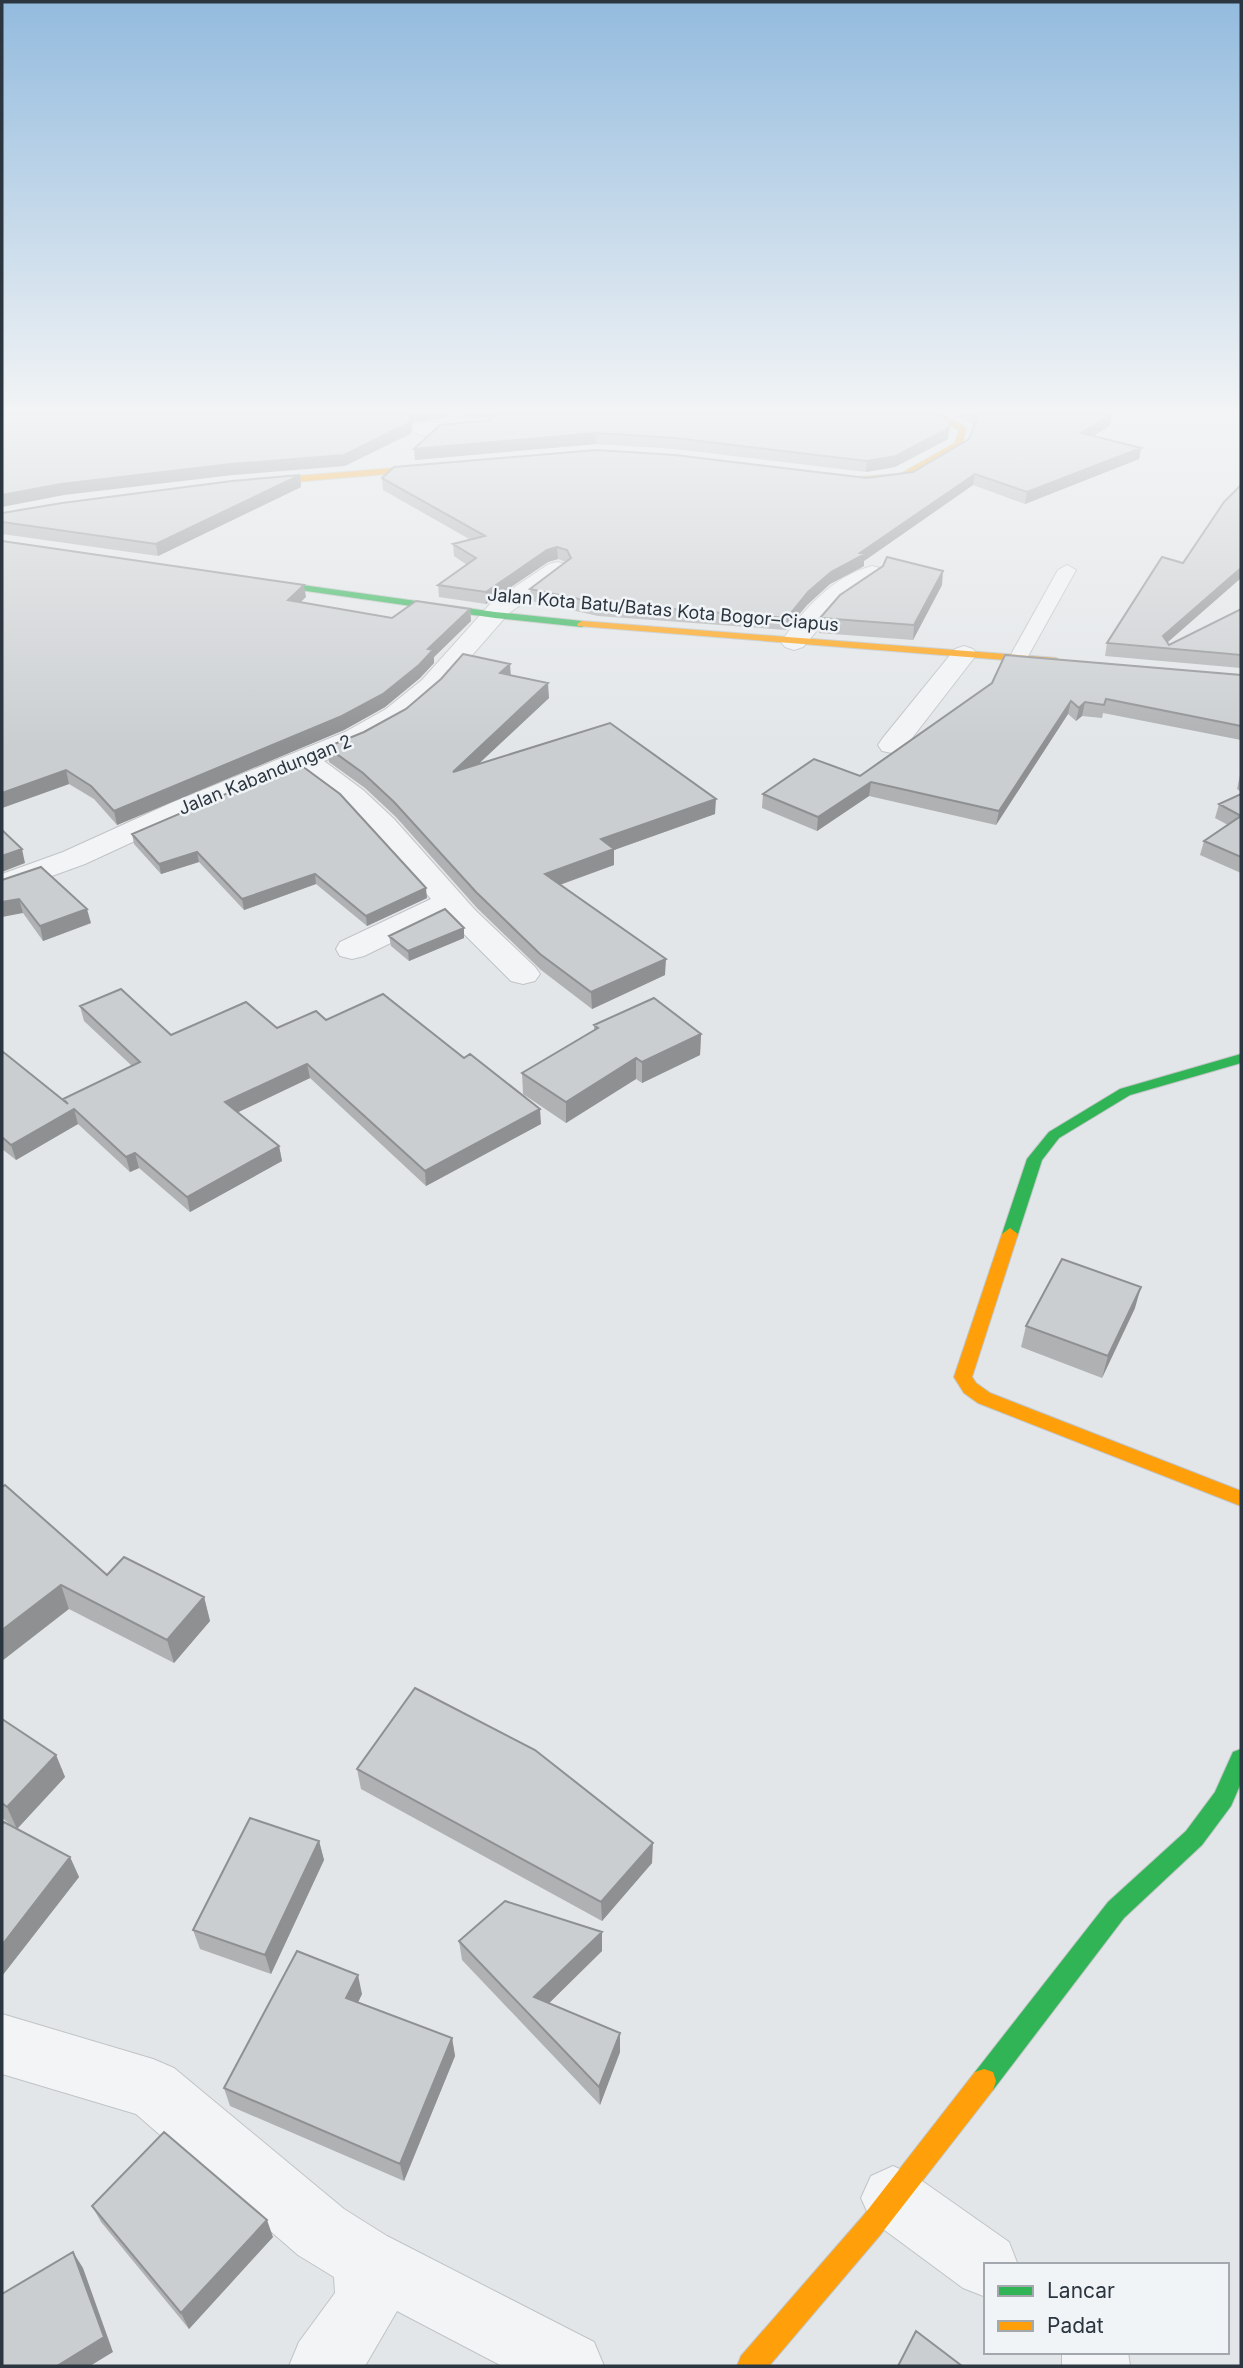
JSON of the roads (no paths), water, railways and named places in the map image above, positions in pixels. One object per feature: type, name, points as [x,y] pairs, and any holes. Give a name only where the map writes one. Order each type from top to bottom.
[{"type":"street","name":"Jalan Kabandungan 2","points":[[2,885],[74,858],[302,758],[355,738],[396,715],[431,686],[500,608],[557,569]]},
{"type":"street","points":[[794,642],[806,623],[831,597],[872,573]]},
{"type":"street","name":"Jalan Kota Batu/Batas Kota Bogor–Ciapus","points":[[237,578],[495,615],[637,630],[1067,662]]},
{"type":"street","points":[[892,745],[964,654]]},
{"type":"street","points":[[302,758],[363,805],[450,902],[523,974]]},
{"type":"street","points":[[352,949],[450,902]]},
{"type":"street","points":[[1241,1058],[1125,1093],[1054,1135],[1045,1144],[1035,1159],[963,1377],[970,1388],[984,1398],[1241,1499]]},
{"type":"street","points":[[751,2366],[893,2197],[1116,1910],[1194,1838],[1223,1799],[1241,1759]]},
{"type":"street","points":[[2,2044],[153,2090],[321,2231],[364,2259],[570,2366]]},
{"type":"street","points":[[893,2197],[984,2264]]},
{"type":"street","points":[[323,2366],[335,2353],[369,2301],[364,2259]]},
{"type":"lane","points":[[1018,658],[1067,570]]}]
